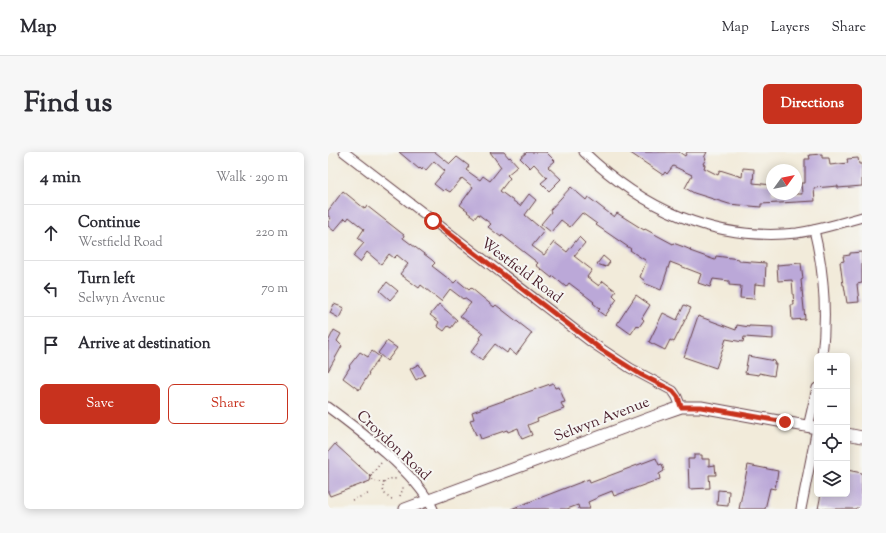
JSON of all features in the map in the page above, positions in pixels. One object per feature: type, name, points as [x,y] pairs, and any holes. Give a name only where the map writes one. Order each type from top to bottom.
[{"type":"street","name":"Westfield Road","points":[[344,152],[591,342],[630,368],[673,391],[678,397],[681,407]]},
{"type":"street","points":[[584,152],[608,174],[633,192],[664,210],[696,223],[729,231],[756,234],[788,234],[814,230],[862,217]]},
{"type":"street","points":[[814,230],[821,272],[824,307],[822,353]]},
{"type":"street","points":[[814,425],[817,389]]},
{"type":"street","name":"Selwyn Avenue","points":[[405,509],[431,505],[681,407],[701,407],[814,428]]},
{"type":"street","name":"Croydon Road","points":[[328,408],[390,458],[416,484],[431,505]]},
{"type":"street","points":[[801,509],[814,428]]},
{"type":"street","points":[[850,435],[862,437]]},
{"type":"path","points":[[381,463],[371,475],[373,481],[384,483],[390,479],[396,479]]},
{"type":"path","points":[[384,483],[384,492],[392,499]]},
{"type":"path","points":[[400,496],[403,485]]},
{"type":"path","points":[[352,500],[370,493]]},
{"type":"building","points":[[399,152],[435,152],[450,164],[457,157],[469,166],[466,170],[480,180],[483,176],[490,181],[501,167],[490,152],[504,152],[518,166],[507,175],[510,178],[500,191],[520,206],[529,194],[536,200],[525,215],[544,231],[532,246],[544,255],[554,242],[567,252],[579,237],[585,243],[574,256],[592,270],[587,277],[599,286],[603,281],[616,291],[613,295],[617,299],[605,316],[598,311],[600,309],[593,303],[594,302],[569,283],[566,287],[553,276],[552,278],[536,265],[538,263],[502,235],[501,237],[488,227],[491,224],[478,214],[475,218],[467,212],[468,211],[460,205],[473,187],[462,178],[450,192],[445,189],[443,191],[434,184],[445,171],[434,161],[426,170],[423,168],[422,170]]},
{"type":"building","points":[[527,152],[546,152],[555,161],[548,167],[561,179],[549,191],[541,183],[547,178],[534,164],[530,168],[520,158]]},
{"type":"building","points":[[629,152],[679,152],[685,156],[687,152],[707,152],[704,158],[706,158],[703,164],[705,165],[704,168],[718,175],[720,170],[742,177],[743,168],[754,169],[753,183],[766,184],[766,200],[802,200],[802,183],[805,183],[805,159],[810,159],[809,155],[822,154],[822,158],[829,158],[830,165],[848,163],[847,159],[858,158],[859,164],[862,164],[862,186],[814,188],[815,201],[761,204],[761,207],[729,204],[694,193],[685,188],[692,175],[673,166],[667,174],[665,172],[663,175]]},
{"type":"building","points":[[571,187],[586,200],[588,197],[614,217],[617,213],[644,230],[645,229],[673,244],[691,250],[690,251],[715,260],[716,256],[739,259],[739,261],[766,263],[765,285],[755,284],[754,299],[740,298],[741,286],[729,285],[729,281],[713,279],[710,287],[698,283],[701,274],[670,262],[661,290],[644,283],[645,281],[640,277],[646,262],[645,260],[596,225],[597,224],[582,213],[570,227],[561,220],[551,232],[541,224],[551,212],[550,210]]},
{"type":"building","points":[[343,191],[365,209],[367,206],[404,235],[403,238],[435,263],[432,266],[454,283],[457,280],[469,290],[471,288],[494,307],[496,305],[532,333],[516,355],[509,349],[507,353],[495,344],[482,360],[471,352],[481,339],[480,338],[483,333],[460,316],[471,303],[450,289],[441,301],[421,285],[419,288],[400,274],[408,264],[397,255],[394,258],[389,254],[381,264],[367,252],[360,262],[353,256],[364,243],[358,238],[364,229],[349,217],[347,220],[345,218],[334,231],[328,226],[328,222],[331,218],[328,216],[328,211]]},
{"type":"building","points":[[862,252],[862,283],[857,284],[859,302],[847,303],[840,262],[844,261],[843,256],[850,255],[850,253]]},
{"type":"building","points":[[603,256],[610,262],[606,267],[597,264]]},
{"type":"building","points":[[801,263],[803,279],[801,280],[805,319],[792,320],[791,305],[794,305],[792,280],[778,281],[777,265]]},
{"type":"building","points":[[387,282],[398,291],[390,300],[380,291]]},
{"type":"building","points":[[636,295],[650,305],[642,318],[644,320],[639,327],[637,325],[631,334],[617,324]]},
{"type":"building","points":[[334,304],[344,308],[339,318],[330,313]]},
{"type":"building","points":[[439,304],[457,320],[451,328],[448,326],[444,331],[437,326],[439,322],[430,315]]},
{"type":"building","points":[[684,305],[691,308],[674,342],[670,340],[665,350],[649,342],[663,313],[677,320]]},
{"type":"building","points":[[698,316],[736,330],[737,325],[749,327],[773,327],[773,339],[744,337],[743,342],[726,339],[716,368],[684,357]]},
{"type":"building","points":[[334,330],[341,334],[337,341],[342,346],[328,371],[328,342]]},
{"type":"building","points":[[387,341],[397,348],[387,361],[378,353]]},
{"type":"building","points":[[372,351],[380,357],[368,373],[369,374],[359,390],[343,378],[350,367],[349,366],[360,352],[368,357]]},
{"type":"building","points":[[748,356],[775,361],[774,376],[759,373],[759,375],[745,373]]},
{"type":"building","points":[[419,364],[425,375],[416,380],[410,369]]},
{"type":"building","points":[[553,383],[555,388],[559,387],[565,402],[561,403],[564,409],[537,419],[538,421],[528,425],[532,435],[522,439],[518,428],[508,432],[507,430],[481,439],[479,434],[476,435],[470,420],[474,419],[472,412]]},
{"type":"building","points":[[335,444],[371,477],[370,481],[330,496],[328,492],[328,452]]},
{"type":"building","points":[[694,455],[702,455],[702,459],[709,459],[709,466],[715,465],[716,475],[709,475],[710,488],[689,489],[688,459],[694,459]]},
{"type":"building","points":[[656,458],[659,465],[662,464],[664,471],[659,474],[660,479],[614,496],[612,491],[597,497],[588,502],[590,509],[579,509],[578,505],[567,509],[511,509],[589,479],[590,483]]},
{"type":"building","points":[[748,465],[778,471],[775,489],[770,488],[765,509],[739,509]]},
{"type":"building","points":[[850,471],[862,473],[862,509],[818,509],[820,497],[850,497]]},
{"type":"building","points":[[718,490],[729,491],[728,506],[717,505]]},
{"type":"route","points":[[433,221],[602,350],[640,374],[673,391],[678,397],[681,407],[695,406],[785,422]]}]
